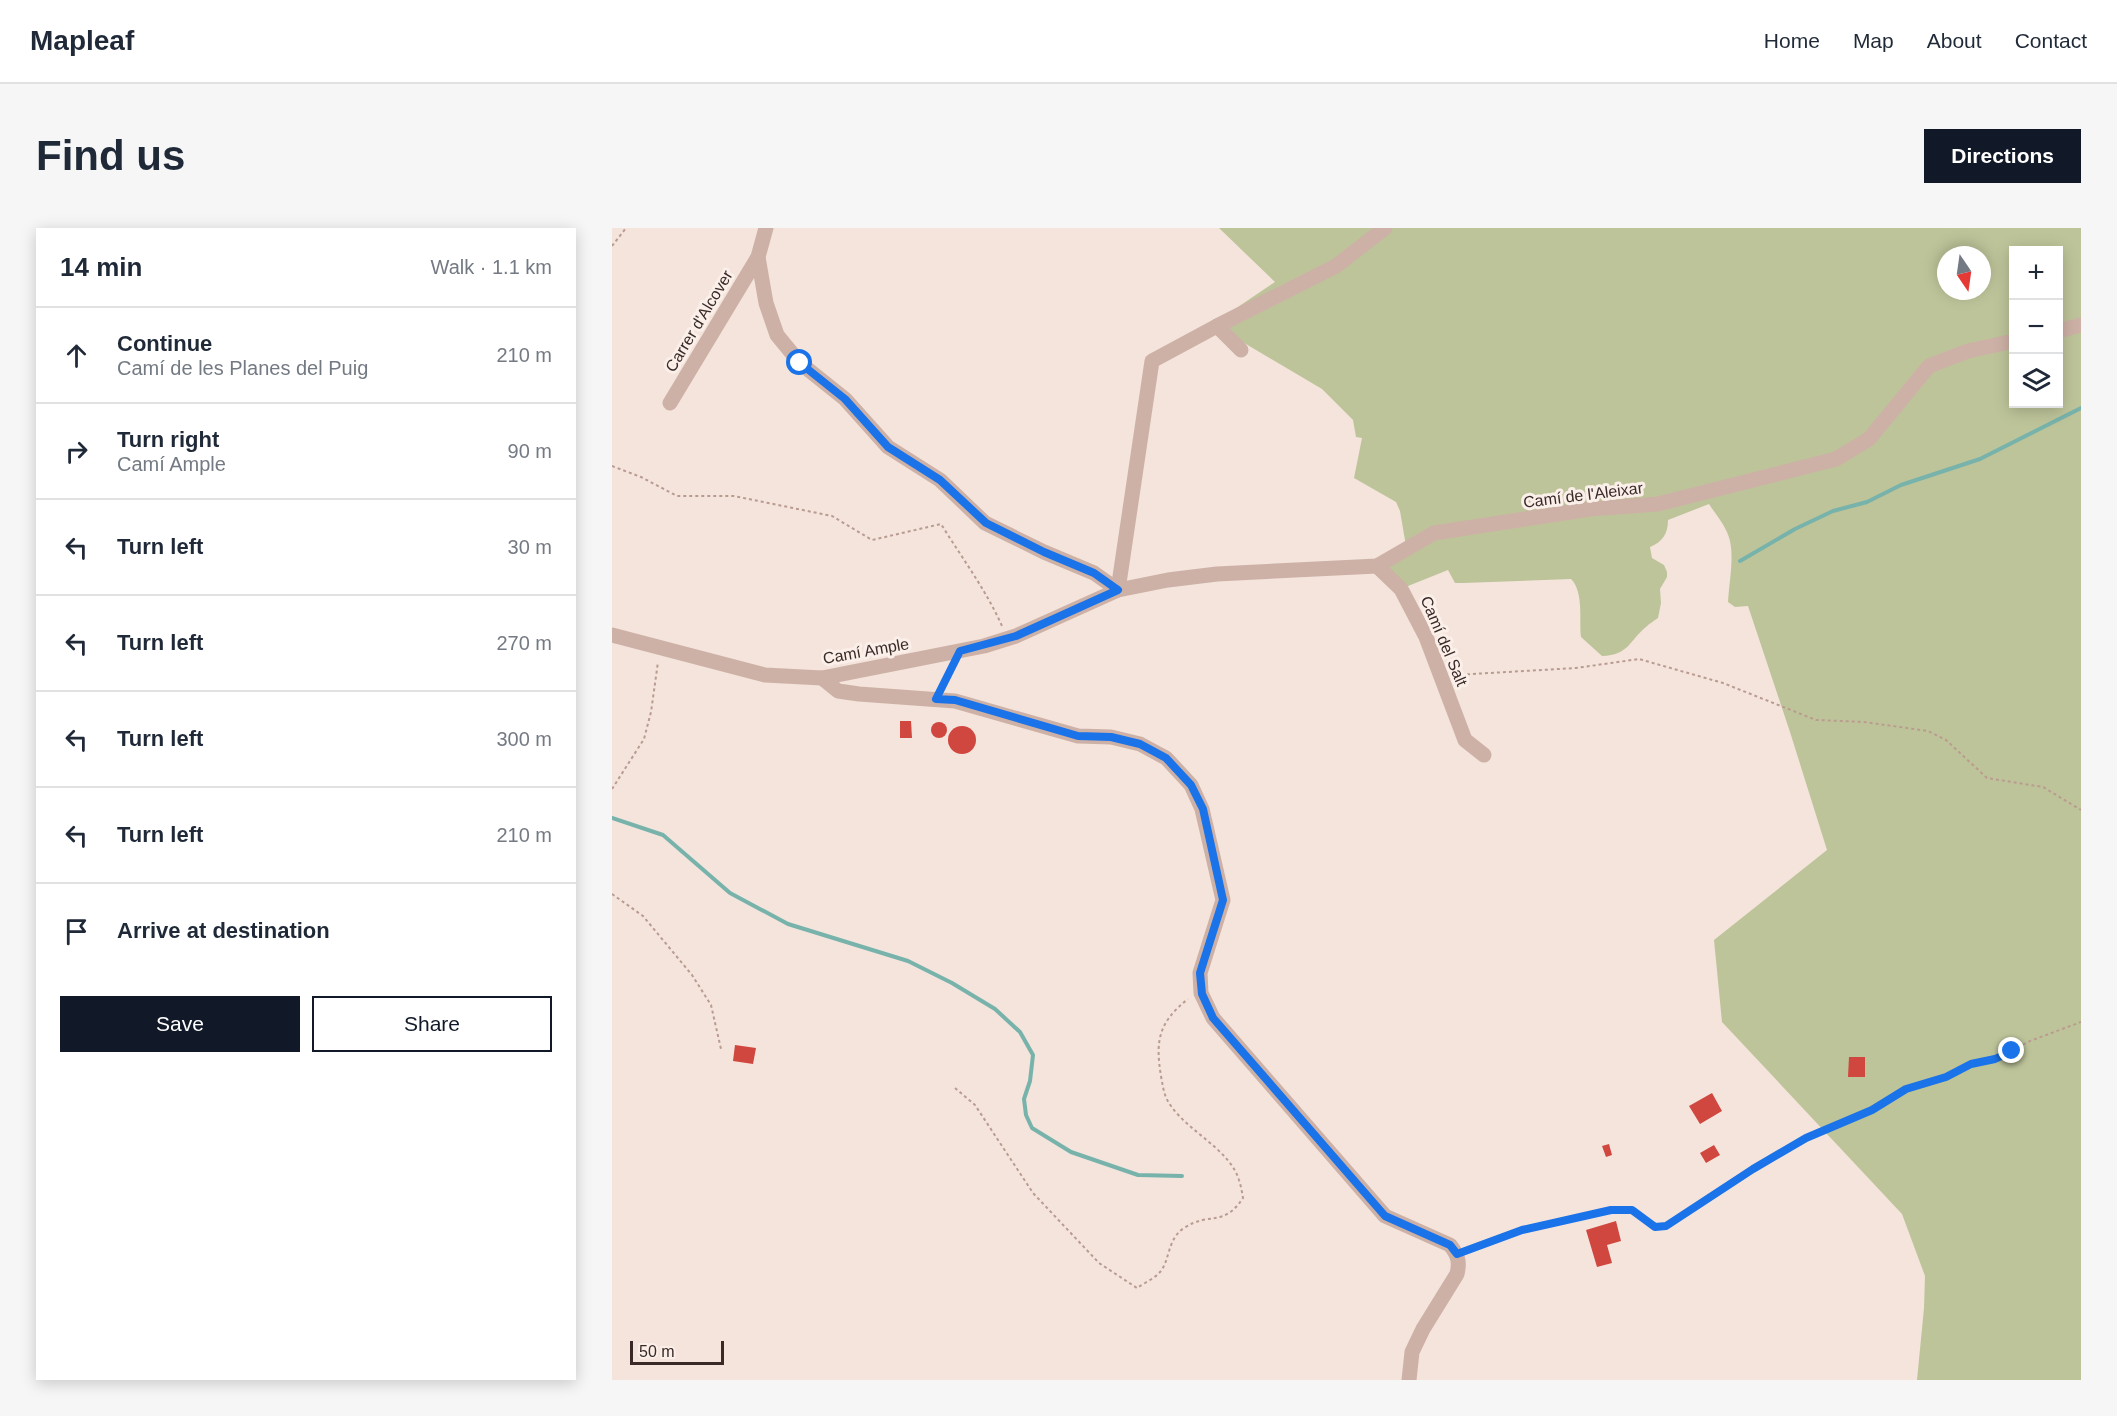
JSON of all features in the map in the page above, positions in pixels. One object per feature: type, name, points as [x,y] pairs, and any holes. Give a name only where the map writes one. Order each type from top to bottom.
[{"type":"street","points":[[766,228],[758,257],[766,303],[777,335],[800,363],[845,399],[888,447],[940,480],[986,523],[1044,552],[1094,573],[1118,590],[1152,361],[1336,266],[1385,228]]},
{"type":"street","name":"Carrer d'Alcover","points":[[670,403],[758,257]]},
{"type":"street","points":[[1217,326],[1241,350]]},
{"type":"street","points":[[2063,330],[2081,326]]},
{"type":"street","name":"Camí de l'Aleixar","points":[[1118,590],[1168,580],[1217,574],[1377,566],[1434,533],[1590,509],[1658,504],[1836,459],[1869,439],[1929,366],[1968,351],[2009,342]]},
{"type":"street","name":"Camí del Salt","points":[[1377,566],[1401,589],[1426,637],[1465,740],[1478,757]]},
{"type":"street","name":"Camí Ample","points":[[612,635],[765,675],[822,678],[960,651],[1016,636],[1118,590]]},
{"type":"street","points":[[822,678],[838,691],[955,700],[1078,736],[1111,737],[1140,744],[1166,758],[1191,785],[1203,809],[1223,900],[1200,973],[1202,994],[1213,1018],[1385,1216],[1450,1245],[1457,1254],[1459,1265],[1457,1274],[1423,1329],[1412,1353],[1409,1380]]},
{"type":"path","points":[[612,246],[626,228]]},
{"type":"path","points":[[612,466],[641,477],[677,496],[734,496],[832,516],[872,540],[941,524],[976,582],[991,601],[1003,628]]},
{"type":"path","points":[[612,789],[644,739],[651,712],[661,648]]},
{"type":"path","points":[[936,699],[960,651]]},
{"type":"path","points":[[1439,671],[1449,676],[1576,668],[1639,658],[1723,683],[1816,720],[1864,722],[1928,731],[1946,740],[1987,778],[2043,787],[2081,810]]},
{"type":"path","points":[[612,894],[643,916],[692,975],[711,1005],[722,1049]]},
{"type":"path","points":[[955,1088],[975,1105],[1033,1193],[1099,1263],[1137,1288],[1161,1272],[1171,1244],[1182,1229],[1203,1218],[1224,1217],[1236,1209],[1243,1198],[1239,1179],[1228,1161],[1172,1107],[1165,1095],[1158,1054],[1162,1030],[1172,1011],[1192,996],[1202,994]]},
{"type":"path","points":[[1457,1254],[1522,1230],[1611,1210],[1632,1210],[1655,1227],[1666,1226],[1753,1169],[1806,1138],[1872,1110],[1906,1089],[1946,1077],[1971,1064],[1995,1059],[2030,1041],[2081,1022]]},
{"type":"green space","points":[[1219,228],[2081,228],[2081,1380],[1917,1380],[1925,1276],[1902,1214],[1722,1022],[1714,940],[1827,850],[1748,606],[1735,607],[1728,602],[1730,541],[1724,526],[1709,504],[1668,520],[1664,537],[1650,547],[1652,558],[1664,565],[1667,572],[1667,577],[1660,589],[1661,603],[1658,618],[1640,632],[1623,650],[1611,655],[1602,656],[1581,637],[1578,591],[1571,579],[1455,583],[1448,570],[1403,588],[1389,576],[1389,566],[1407,552],[1400,511],[1396,502],[1354,478],[1362,438],[1356,437],[1353,420],[1322,389],[1214,323],[1275,282]]},
{"type":"building","points":[[900,721],[911,721],[912,738],[900,738]]},
{"type":"building","points":[[939,722],[945,724],[947,730],[945,736],[939,738],[933,736],[931,730],[933,724]]},
{"type":"building","points":[[962,726],[972,730],[976,740],[972,750],[962,754],[952,750],[948,740],[952,730]]},
{"type":"building","points":[[735,1045],[756,1048],[753,1064],[733,1061]]},
{"type":"building","points":[[1849,1057],[1865,1057],[1865,1077],[1848,1077]]},
{"type":"building","points":[[1712,1093],[1722,1111],[1700,1124],[1689,1106]]},
{"type":"building","points":[[1609,1144],[1612,1155],[1606,1157],[1602,1146]]},
{"type":"building","points":[[1714,1145],[1720,1155],[1706,1163],[1700,1153]]},
{"type":"building","points":[[1616,1221],[1621,1241],[1607,1245],[1612,1263],[1597,1267],[1586,1230]]},
{"type":"waterway","points":[[1740,561],[1795,529],[1833,511],[1867,502],[1901,485],[1980,459],[2081,408]]},
{"type":"waterway","points":[[612,818],[663,835],[730,893],[788,924],[908,961],[952,983],[995,1009],[1020,1032],[1033,1055],[1030,1081],[1024,1099],[1026,1115],[1032,1128],[1071,1152],[1138,1175],[1182,1176]]},
{"type":"route","points":[[800,363],[845,399],[888,447],[940,480],[986,523],[1044,552],[1094,573],[1118,590],[1016,636],[960,651],[936,699],[955,700],[1078,736],[1111,737],[1140,744],[1166,758],[1191,785],[1203,809],[1223,900],[1200,973],[1201,993],[1205,1005],[1213,1018],[1385,1216],[1450,1245],[1457,1254],[1522,1230],[1611,1210],[1632,1210],[1655,1227],[1666,1226],[1753,1169],[1806,1138],[1881,1106],[1906,1089],[1946,1077],[1962,1067],[1995,1059],[2012,1051]]}]
